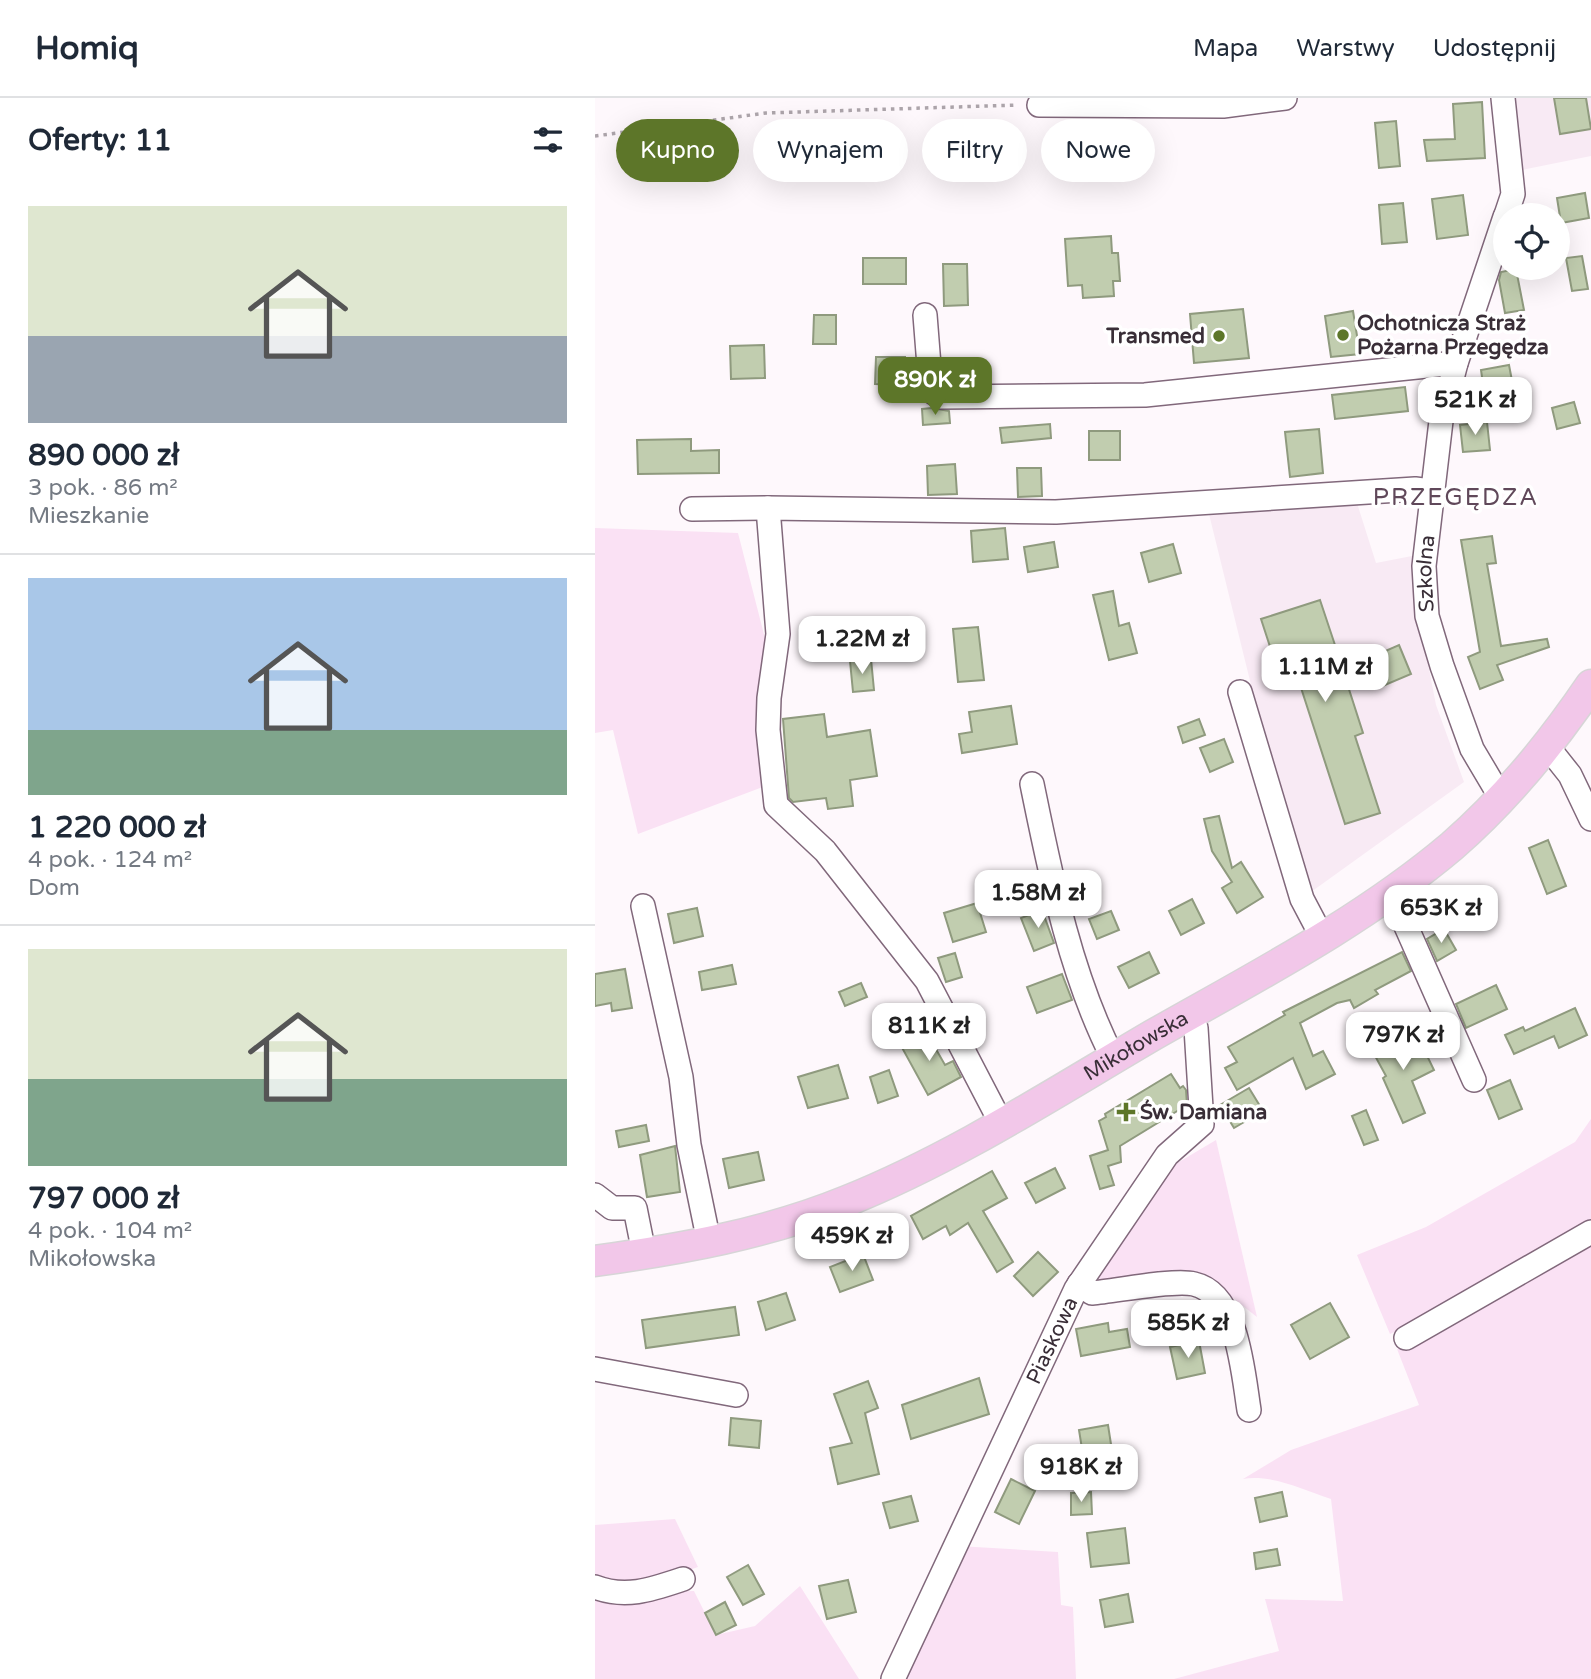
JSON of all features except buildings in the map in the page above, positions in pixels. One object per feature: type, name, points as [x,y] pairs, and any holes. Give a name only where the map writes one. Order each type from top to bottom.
[{"type":"main road","name":"Mikołowska","points":[[595,1261],[709,1242],[770,1228],[846,1202],[912,1172],[1189,1015],[1322,937],[1387,895],[1454,844],[1501,798],[1547,746],[1591,685]]},
{"type":"street","points":[[1039,105],[1223,106],[1285,98]]},
{"type":"street","name":"Szkolna","points":[[1503,98],[1513,194],[1510,203]]},
{"type":"street","name":"Szkolna","points":[[1493,251],[1455,363],[1441,421],[1423,566],[1427,616],[1472,749],[1501,798]]},
{"type":"street","points":[[925,315],[931,391],[940,397],[1146,395],[1455,363]]},
{"type":"street","points":[[692,509],[1056,512],[1415,489],[1431,491]]},
{"type":"street","points":[[768,508],[778,634],[769,698],[768,730],[776,805],[825,851],[927,981],[1001,1123]]},
{"type":"street","points":[[1240,692],[1302,899],[1322,937]]},
{"type":"street","points":[[1547,746],[1570,775],[1591,819]]},
{"type":"street","points":[[1032,784],[1056,894],[1098,1028],[1113,1058]]},
{"type":"street","points":[[1387,895],[1398,908],[1474,1080]]},
{"type":"street","points":[[643,906],[681,1077],[689,1145],[709,1242]]},
{"type":"street","name":"Piaskowa","points":[[893,1679],[1079,1284],[1167,1155],[1202,1124],[1196,1028],[1189,1015]]},
{"type":"street","points":[[595,1195],[612,1208],[635,1208],[644,1253]]},
{"type":"street","points":[[1406,1338],[1591,1233]]},
{"type":"street","points":[[1079,1284],[1092,1293],[1191,1283],[1210,1289],[1226,1311],[1240,1350],[1249,1410]]},
{"type":"street","points":[[595,1369],[736,1395]]},
{"type":"street","points":[[595,1587],[615,1595],[649,1590],[683,1579]]},
{"type":"path","points":[[595,136],[766,113],[1039,105]]},
{"type":"shaded area","points":[[1516,98],[1591,98],[1591,156],[1522,170]]},
{"type":"shaded area","points":[[1356,500],[1376,563],[1417,555],[1415,597],[1436,705],[1464,782],[1311,892],[1268,754],[1209,514]]},
{"type":"shaded area","points":[[595,528],[738,533],[769,654],[768,785],[638,834],[613,730],[595,733]]},
{"type":"shaded area","points":[[1591,1119],[1591,1223],[1435,1313],[1390,1334],[1357,1255],[1426,1227],[1575,1142]]},
{"type":"shaded area","points":[[1216,1140],[1257,1317],[1211,1281],[1092,1284],[1103,1264],[1174,1165]]},
{"type":"shaded area","points":[[1591,1238],[1591,1679],[1174,1679],[1279,1651],[1265,1599],[1343,1601],[1331,1499],[1276,1481],[1243,1479],[1291,1450],[1419,1405],[1397,1349]]},
{"type":"shaded area","points":[[675,1519],[698,1567],[645,1585],[595,1581],[595,1525]]},
{"type":"shaded area","points":[[958,1546],[1058,1552],[1061,1605],[1073,1607],[1076,1679],[899,1679]]},
{"type":"shaded area","points":[[800,1586],[859,1679],[595,1679],[595,1594],[694,1591],[716,1635],[755,1626]]},
{"type":"place","name":"Ochotnicza Straż Pożarna Przegędza","points":[[1343,335]]},
{"type":"place","name":"Transmed","points":[[1219,336]]},
{"type":"place","name":"Św. Damiana","points":[[1126,1112]]},
{"type":"district","name":"PRZEGĘDZA","points":[[1456,497]]}]
